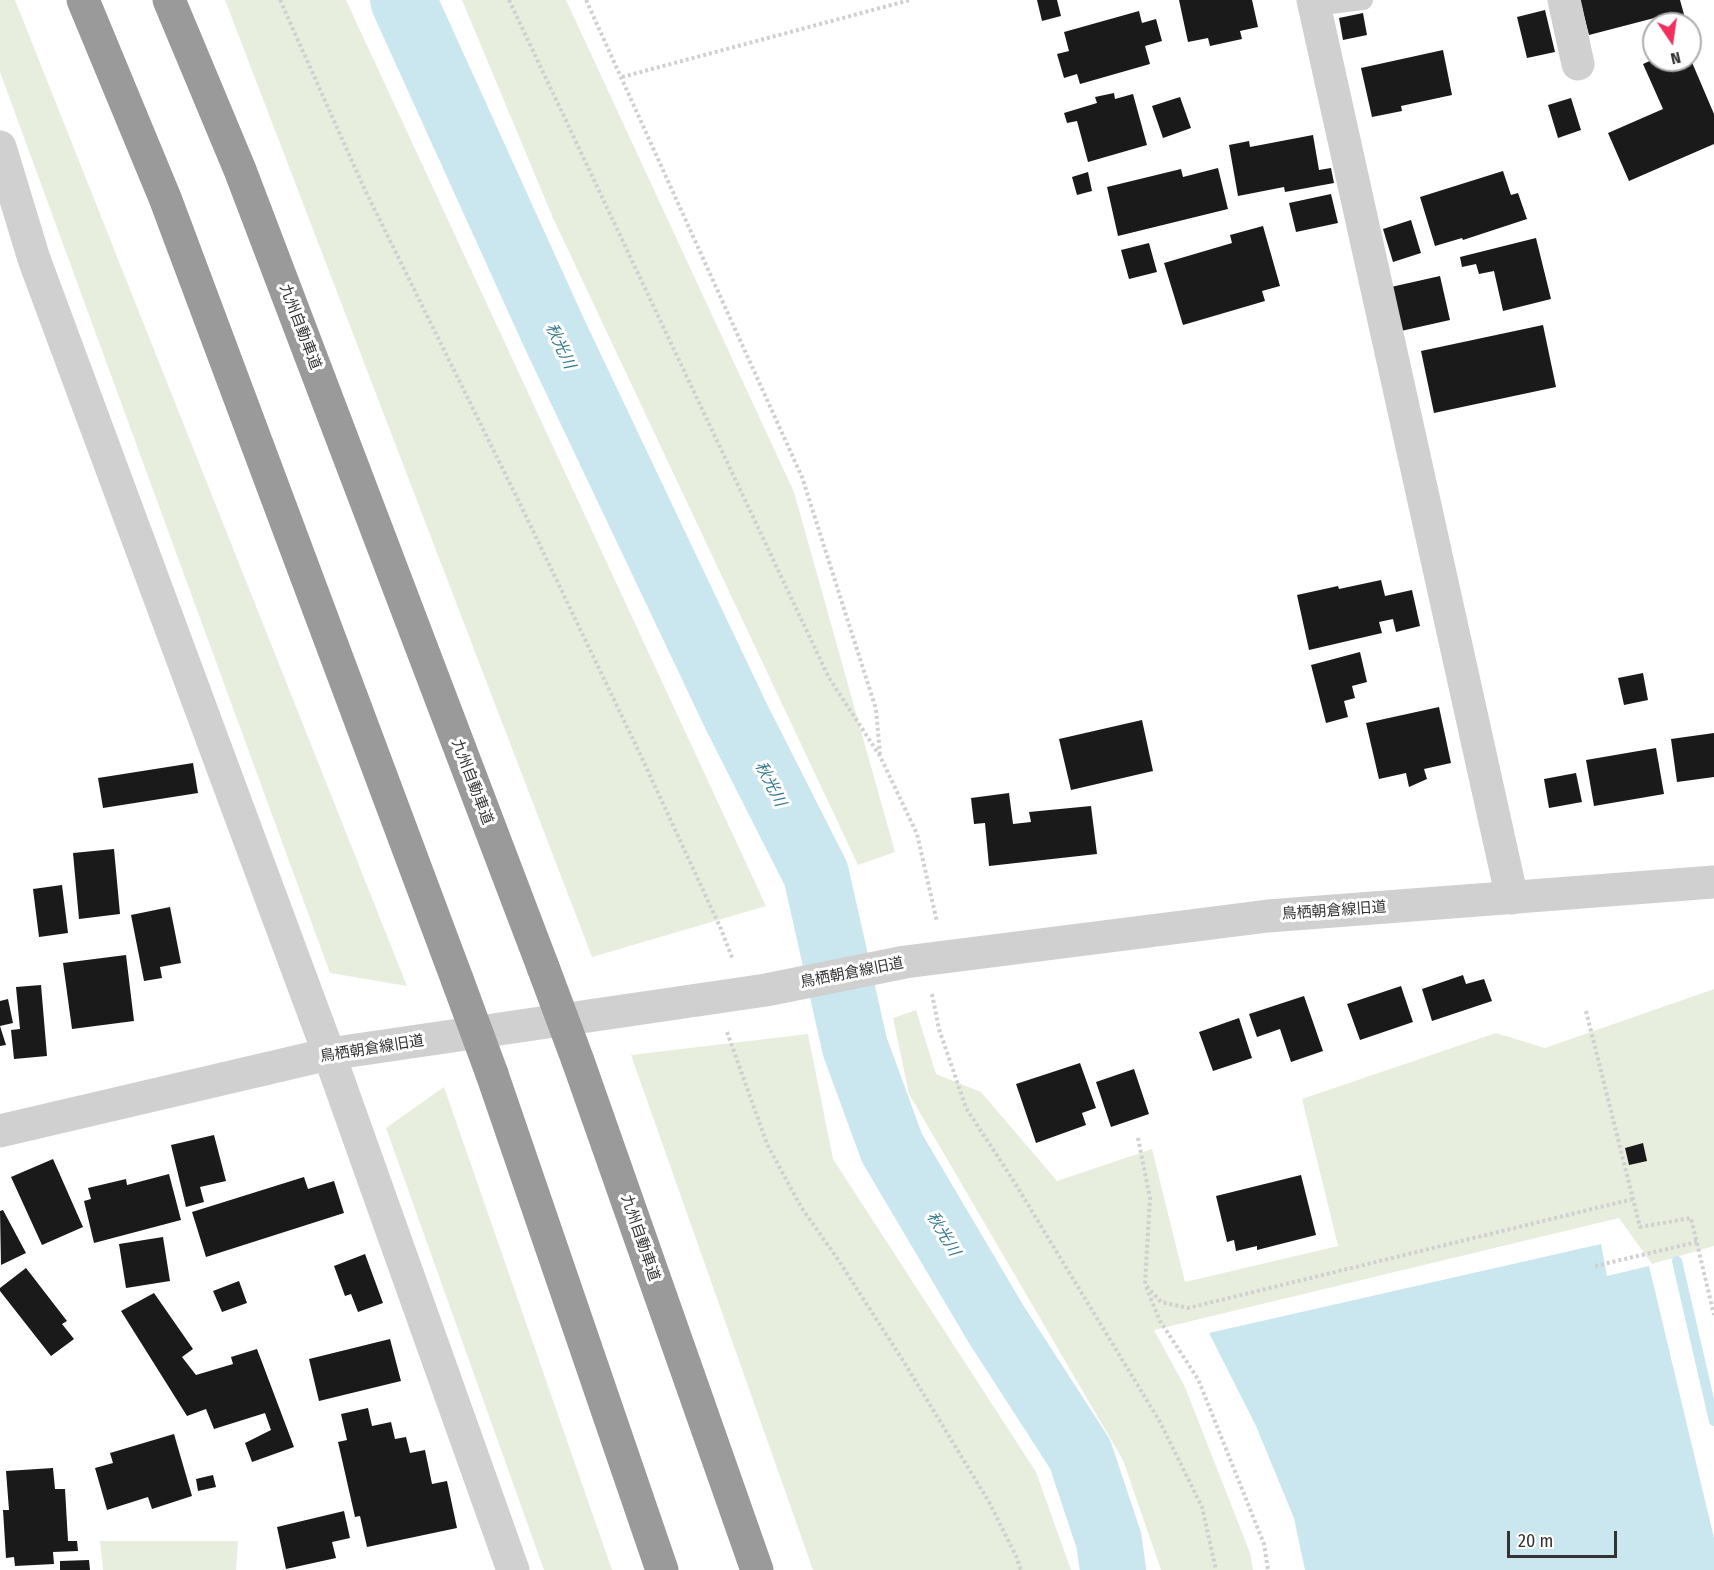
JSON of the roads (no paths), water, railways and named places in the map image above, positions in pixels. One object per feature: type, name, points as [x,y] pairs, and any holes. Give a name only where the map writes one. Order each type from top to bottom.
[{"type":"highway","points":[[83,0],[165,198],[457,979],[492,1074],[662,1570]]},
{"type":"highway","name":"九州自動車道","points":[[169,0],[240,170],[543,967],[758,1570]]},
{"type":"street","points":[[1564,0],[1578,64]]},
{"type":"street","points":[[1314,3],[1512,898]]},
{"type":"street","points":[[0,147],[34,259],[329,1054],[513,1570]]},
{"type":"street","name":"鳥栖朝倉線旧道","points":[[0,1131],[329,1054],[713,998],[925,960],[1268,916],[1714,882]]},
{"type":"lane","points":[[1314,3],[1363,0]]},
{"type":"water","points":[[1601,1244],[1607,1276],[1649,1266],[1714,1538],[1714,1570],[1305,1570],[1294,1518],[1256,1426],[1209,1333]]},
{"type":"waterway","name":"秋光川","points":[[403,0],[555,335],[737,718],[816,874],[855,1047],[892,1148],[996,1324],[1080,1454],[1109,1541],[1113,1570]]},
{"type":"waterway","points":[[1677,1261],[1714,1421]]}]
